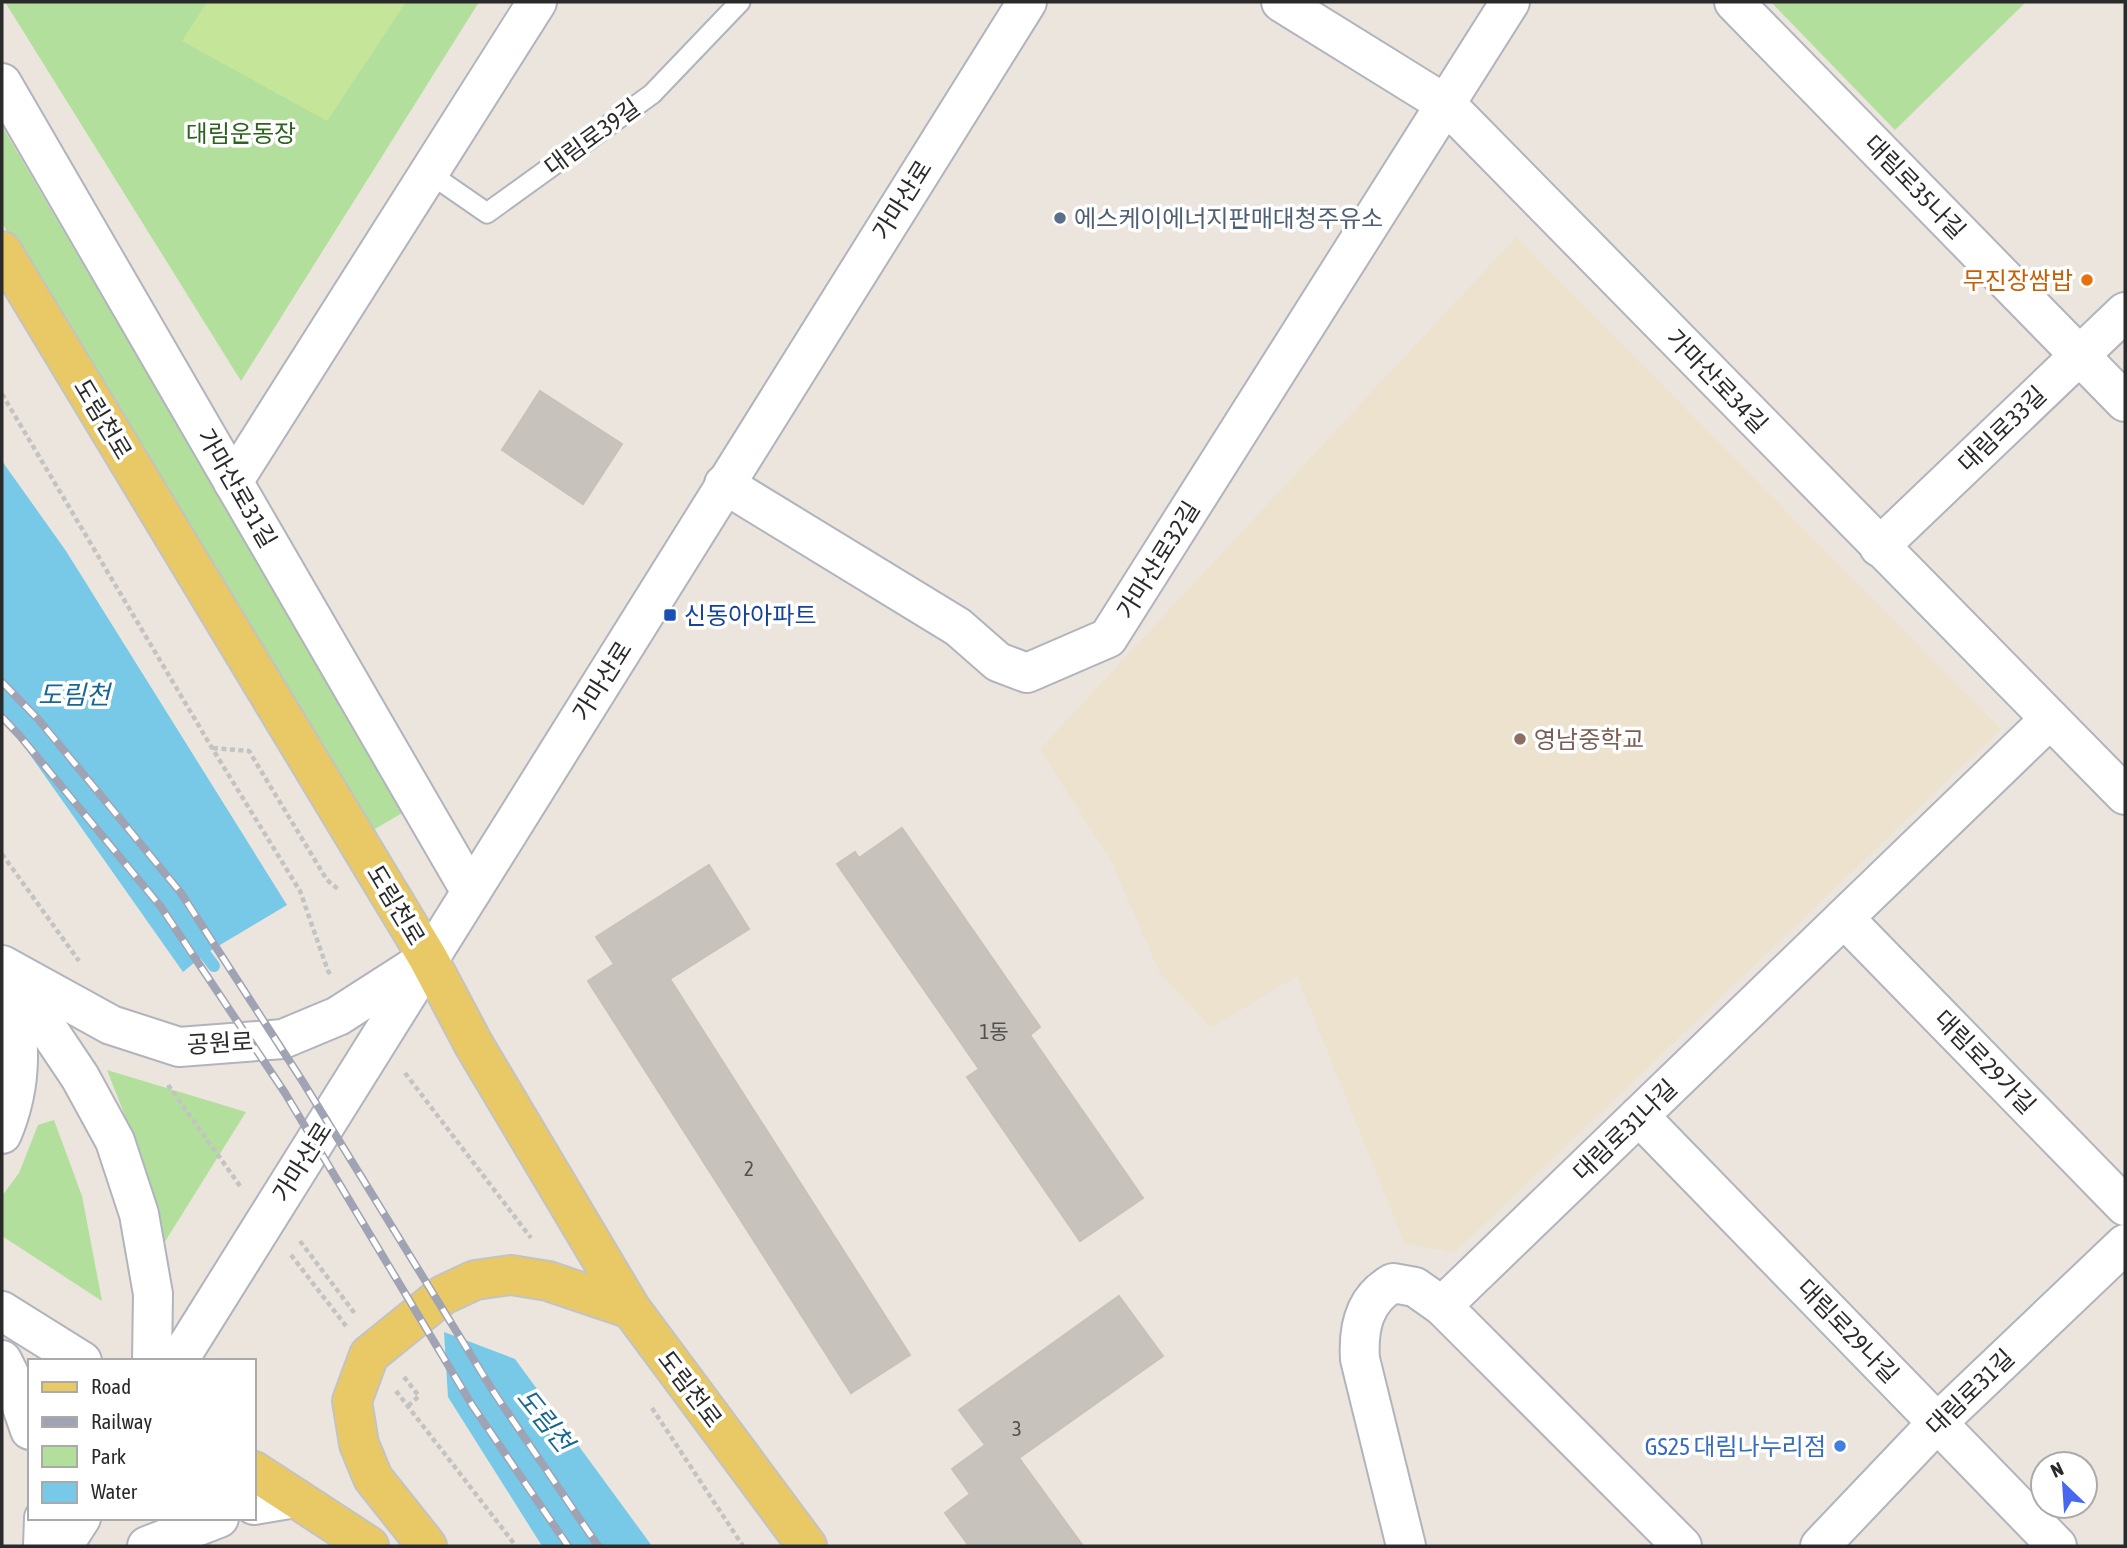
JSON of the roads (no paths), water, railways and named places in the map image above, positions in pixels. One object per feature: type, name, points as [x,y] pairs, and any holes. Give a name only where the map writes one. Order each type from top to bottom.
[{"type":"main road","name":"도림천로","points":[[2,251],[428,958],[474,1045],[631,1309],[807,1546]]},
{"type":"main road","points":[[427,1546],[373,1478],[359,1444],[352,1401],[369,1355],[443,1295],[475,1280],[511,1275],[548,1280],[631,1309]]},
{"type":"main road","points":[[256,1472],[369,1546]]},
{"type":"street","points":[[233,482],[537,2]]},
{"type":"street","name":"가마산로","points":[[179,1359],[1027,2]]},
{"type":"street","name":"가마산로34길","points":[[1281,2],[1447,105],[2125,795]]},
{"type":"street","name":"가마산로32길","points":[[724,484],[958,627],[998,662],[1027,673],[1108,638],[1510,2]]},
{"type":"street","name":"대림로35나길","points":[[1734,2],[2125,402]]},
{"type":"street","name":"가마산로31길","points":[[2,83],[471,892]]},
{"type":"street","name":"대림로33길","points":[[1879,547],[2125,312]]},
{"type":"street","name":"대림로31나길","points":[[1443,1306],[2050,719]]},
{"type":"street","name":"대림로29가길","points":[[1844,918],[2125,1206]]},
{"type":"street","name":"공원로","points":[[5,967],[111,1025],[179,1047],[283,1039],[338,1016],[428,958]]},
{"type":"street","points":[[2,1134],[18,1077],[18,1033],[5,967]]},
{"type":"street","points":[[5,967],[80,1077],[115,1141],[139,1214],[153,1294],[152,1359]]},
{"type":"street","name":"대림로29나길","points":[[1639,1116],[2057,1546]]},
{"type":"street","name":"대림로31길","points":[[1820,1546],[1937,1423],[2125,1244]]},
{"type":"street","points":[[1406,1546],[1360,1359],[1359,1328],[1378,1293],[1394,1283],[1415,1286],[1443,1306],[1682,1546]]},
{"type":"street","points":[[2,1311],[79,1359]]},
{"type":"street","points":[[2,1360],[14,1384],[28,1424]]},
{"type":"street","points":[[256,1505],[295,1498]]},
{"type":"street","points":[[43,1546],[44,1520]]},
{"type":"street","points":[[63,1546],[80,1520]]},
{"type":"street","points":[[147,1546],[214,1520]]},
{"type":"lane","name":"대림로39길","points":[[429,173],[487,213],[652,94],[740,2]]},
{"type":"water","name":"도림천","points":[[2,461],[66,551],[287,905],[205,954],[183,972],[2,715]]},
{"type":"water","name":"도림천","points":[[444,1332],[515,1359],[652,1546],[542,1546],[448,1397]]},
{"type":"waterway","name":"도림천","points":[[195,941],[214,966]]},
{"type":"railway","points":[[2,682],[38,719],[181,893],[303,1082],[493,1391],[598,1546]]},
{"type":"railway","points":[[2,717],[161,907],[285,1093],[472,1405],[568,1546]]},
{"type":"place","name":"에스케이에너지판매대청주유소","points":[[1060,218]]},
{"type":"place","name":"무진장쌈밥","points":[[2087,280]]},
{"type":"place","name":"신동아아파트","points":[[670,615]]},
{"type":"place","name":"영남중학교","points":[[1520,739]]},
{"type":"place","name":"GS25 대림나누리점","points":[[1840,1446]]},
{"type":"park label","name":"대림운동장","points":[[241,133]]}]
